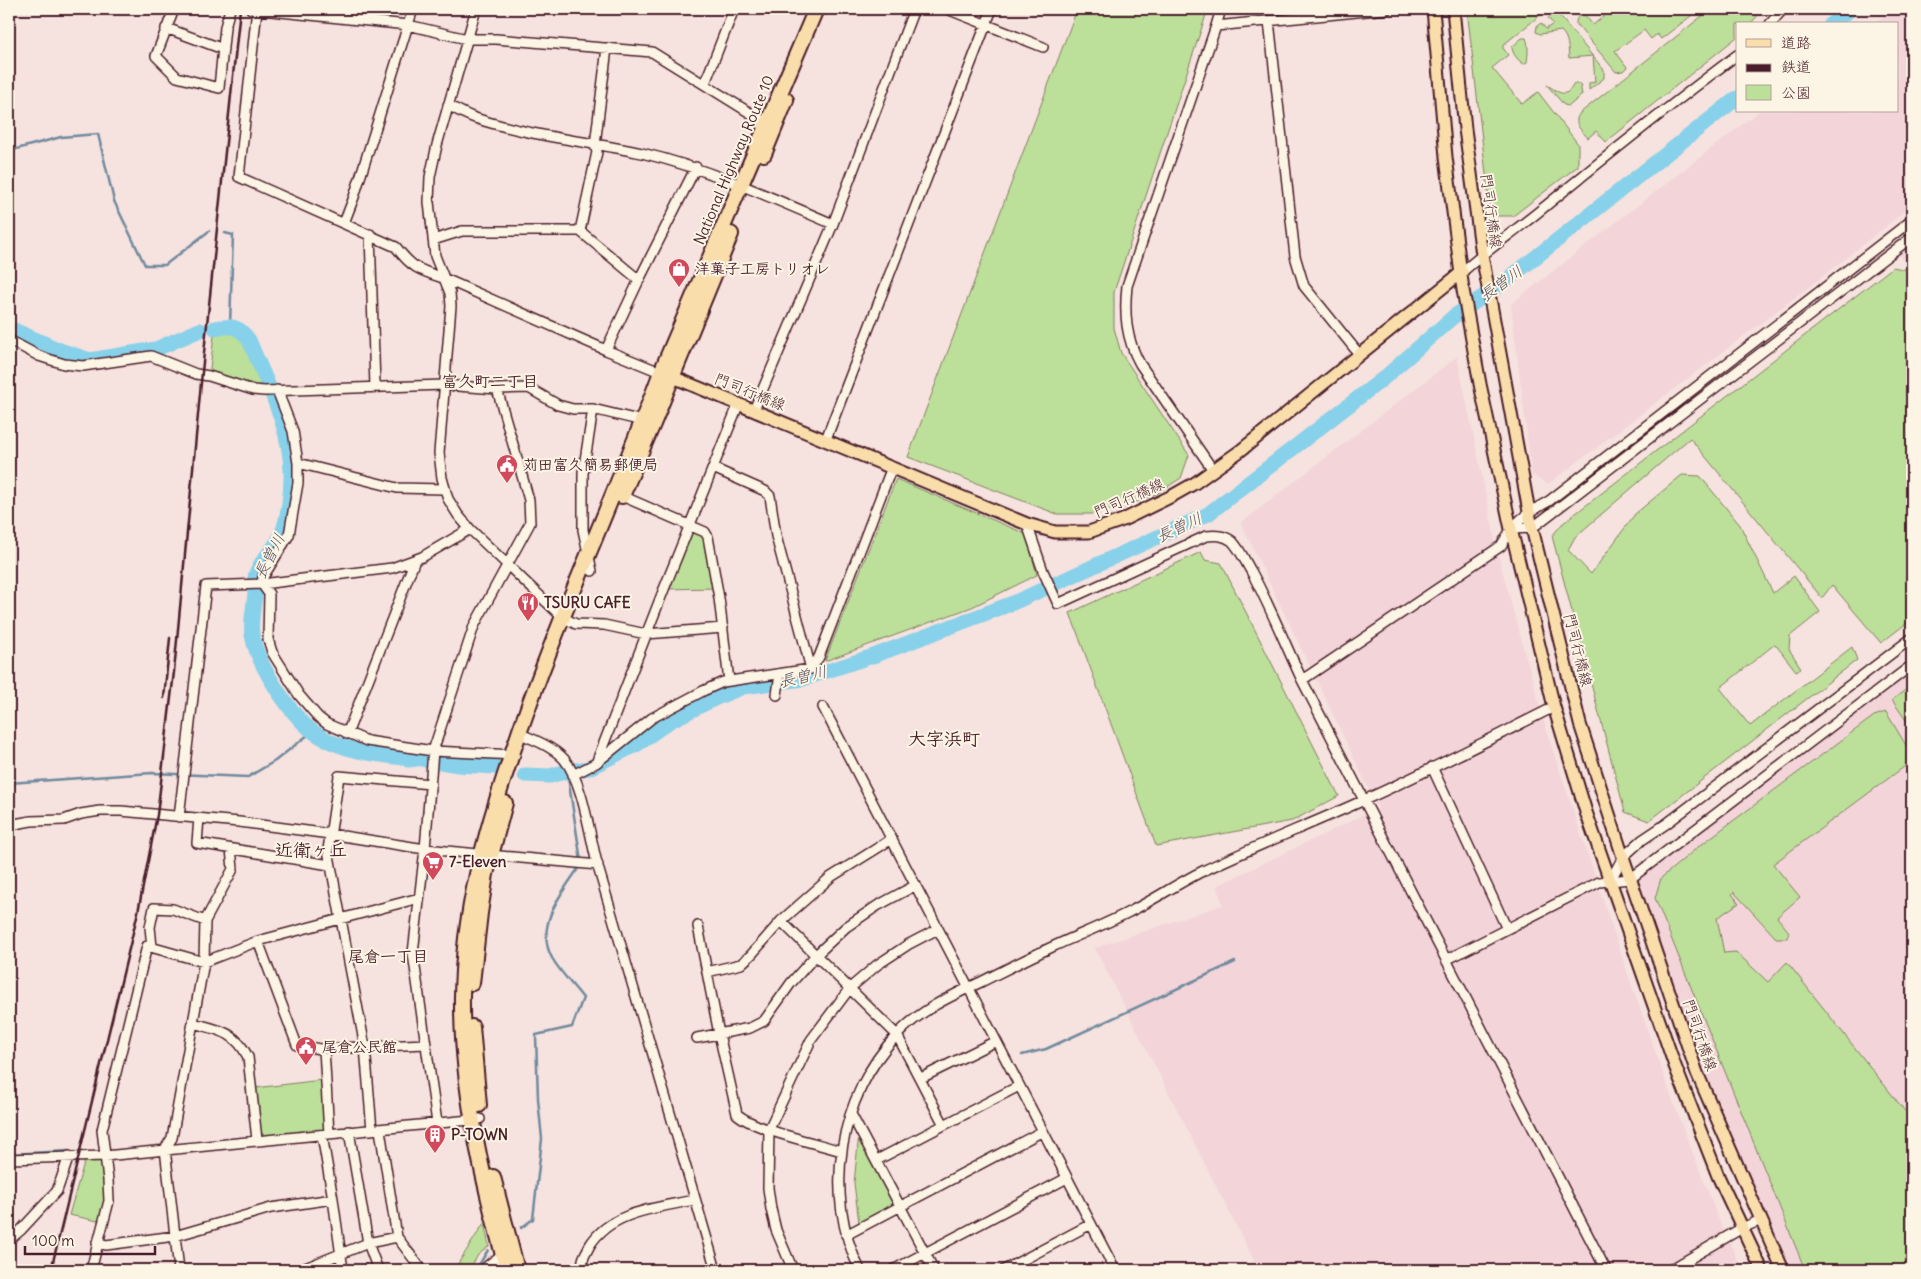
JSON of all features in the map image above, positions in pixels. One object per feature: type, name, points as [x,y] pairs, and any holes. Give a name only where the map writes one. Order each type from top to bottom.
[{"type":"highway","name":"National Highway Route 10","points":[[566,619],[592,571],[667,374],[746,186],[816,9]]},
{"type":"highway","name":"National Highway Route 10","points":[[770,125],[823,9]]},
{"type":"highway","name":"National Highway Route 10","points":[[517,1270],[464,1071],[462,997],[469,913],[487,855],[499,790],[515,756],[588,556],[648,422]]},
{"type":"highway","name":"National Highway Route 10","points":[[476,1120],[480,1162],[507,1270]]},
{"type":"main road","points":[[1432,9],[1446,157],[1463,290],[1510,529],[1554,708],[1586,812],[1675,1066],[1718,1176],[1762,1270]]},
{"type":"main road","name":"門司行橋線","points":[[1453,9],[1465,129],[1482,254],[1532,528],[1580,724],[1696,1073],[1783,1270]]},
{"type":"main road","name":"門司行橋線","points":[[667,374],[1027,524],[1055,532],[1089,532],[1149,509],[1195,483],[1270,428],[1462,272]]},
{"type":"street","points":[[163,9],[173,10],[156,56],[177,77],[219,88],[230,9]]},
{"type":"street","points":[[667,374],[606,350],[443,278],[422,272],[407,262],[396,247],[239,177],[255,9],[408,25],[467,39],[496,39],[652,52],[705,83],[770,125]]},
{"type":"street","points":[[344,223],[412,9]]},
{"type":"street","points":[[476,9],[448,105],[430,177],[429,202],[435,256],[450,294],[451,306],[439,453],[444,489],[458,515],[470,529],[566,619],[576,624],[604,625],[646,634],[723,628]]},
{"type":"street","points":[[705,83],[734,9]]},
{"type":"street","points":[[754,410],[833,224],[914,9]]},
{"type":"street","points":[[947,9],[1043,47]]},
{"type":"street","points":[[826,439],[992,9]]},
{"type":"street","points":[[1213,470],[1132,350],[1125,318],[1125,302],[1127,286],[1221,9]]},
{"type":"street","points":[[1216,26],[1387,9]]},
{"type":"street","points":[[1772,22],[1782,9]]},
{"type":"street","points":[[1269,21],[1295,256],[1299,273],[1304,286],[1359,354]]},
{"type":"street","points":[[166,28],[223,49]]},
{"type":"street","points":[[580,231],[597,152],[595,146],[606,48]]},
{"type":"street","points":[[1462,272],[1627,139],[1736,56]]},
{"type":"street","points":[[448,105],[474,118],[595,146],[641,153],[696,167],[746,186],[833,224]]},
{"type":"street","points":[[606,350],[696,167]]},
{"type":"street","points":[[1302,680],[1501,546],[1510,529],[1529,512],[1549,501],[1912,220]]},
{"type":"street","points":[[433,240],[462,231],[580,231],[639,280]]},
{"type":"street","points":[[370,234],[376,386]]},
{"type":"street","points":[[1510,529],[1532,528],[1912,237]]},
{"type":"street","points":[[9,340],[39,356],[64,364],[83,366],[151,356],[196,374],[253,390],[444,384],[497,389],[530,388],[558,405],[573,409],[593,409],[648,422]]},
{"type":"street","points":[[437,1123],[413,952],[426,849],[433,751],[474,626],[530,523],[531,513],[529,500],[497,389]]},
{"type":"street","points":[[275,390],[293,431],[298,462],[298,483],[289,534],[263,577],[262,584],[268,594],[268,639],[272,652],[299,695],[318,717],[327,724],[367,741],[433,751],[515,756]]},
{"type":"street","points":[[596,763],[739,403]]},
{"type":"street","points":[[592,571],[583,530],[583,473],[593,409]]},
{"type":"street","points":[[298,462],[397,488],[444,489]]},
{"type":"street","points":[[573,775],[596,763],[652,718],[723,682],[779,677],[811,669],[822,649],[892,467]]},
{"type":"street","points":[[713,468],[765,490],[770,496],[776,536],[811,669]]},
{"type":"street","points":[[622,496],[705,532],[708,537],[719,598],[729,681]]},
{"type":"street","points":[[1027,524],[1042,571],[1058,604],[1206,536],[1217,535],[1226,537],[1233,542],[1257,583],[1302,680],[1606,1270]]},
{"type":"street","points":[[179,817],[206,586],[262,584],[392,568],[415,560],[470,529]]},
{"type":"street","points":[[347,734],[415,560]]},
{"type":"street","points":[[1610,881],[1623,857],[1642,840],[1666,824],[1912,638]]},
{"type":"street","points":[[1446,960],[1599,882],[1630,878],[1912,665]]},
{"type":"street","points":[[776,695],[779,677]]},
{"type":"street","points":[[823,708],[1115,1270]]},
{"type":"street","points":[[860,1270],[846,1235],[839,1190],[841,1151],[851,1114],[862,1086],[876,1062],[898,1035],[922,1013],[1051,947],[1129,913],[1202,872],[1364,800],[1554,708]]},
{"type":"street","points":[[522,735],[539,742],[564,759],[579,789],[598,865],[668,1102],[694,1200],[716,1270]]},
{"type":"street","points":[[1432,767],[1507,929]]},
{"type":"street","points":[[422,1270],[397,1236],[376,1130],[364,1047],[328,850],[339,776],[431,784]]},
{"type":"street","points":[[9,825],[31,821],[64,820],[81,814],[100,811],[199,818],[330,834],[426,849],[598,865]]},
{"type":"street","points":[[199,818],[197,843],[330,865]]},
{"type":"street","points":[[708,972],[741,964],[781,921],[831,877],[892,839]]},
{"type":"street","points":[[179,1270],[165,1149],[172,1138],[204,962],[205,921],[233,869],[231,849]]},
{"type":"street","points":[[696,1038],[750,1028],[764,1021],[791,983],[816,955],[846,927],[877,906],[916,886]]},
{"type":"street","points":[[90,1270],[109,1201],[102,1130],[147,946],[204,962],[258,941],[419,898]]},
{"type":"street","points":[[152,948],[150,927],[154,908],[173,909],[205,921]]},
{"type":"street","points":[[781,921],[898,1035],[944,1125]]},
{"type":"street","points":[[698,926],[719,1034],[738,1114],[744,1120],[769,1129],[841,1151]]},
{"type":"street","points":[[793,1270],[776,1230],[771,1209],[768,1188],[769,1129],[811,1040],[850,988],[877,965],[909,944],[938,929]]},
{"type":"street","points":[[258,941],[297,1045],[324,1049],[425,1044]]},
{"type":"street","points":[[193,1023],[230,1034],[244,1049],[248,1057],[257,1140]]},
{"type":"street","points":[[921,1078],[996,1041]]},
{"type":"street","points":[[324,1049],[325,1135],[342,1270]]},
{"type":"street","points":[[877,1160],[1020,1086]]},
{"type":"street","points":[[851,1114],[934,1270]]},
{"type":"street","points":[[9,1159],[105,1156],[476,1120]]},
{"type":"street","points":[[350,1131],[368,1243],[378,1270]]},
{"type":"street","points":[[846,1235],[1043,1131]]},
{"type":"street","points":[[9,1240],[37,1214],[57,1191],[69,1156]]},
{"type":"street","points":[[893,1270],[1067,1178]]},
{"type":"street","points":[[97,1242],[106,1246],[175,1236],[271,1208],[333,1199]]},
{"type":"street","points":[[583,1270],[581,1260],[590,1245],[603,1229],[612,1222],[629,1215],[694,1200]]},
{"type":"street","points":[[1670,1270],[1742,1228],[1761,1220]]},
{"type":"street","points":[[1004,1270],[1091,1224]]},
{"type":"street","points":[[300,1270],[368,1243],[397,1236]]},
{"type":"street","points":[[484,1270],[488,1264],[503,1255],[510,1242]]},
{"type":"shaded area","points":[[1893,9],[1912,9],[1912,205],[1827,273],[1548,484],[1532,475],[1511,304],[1759,112],[1898,112],[1898,22],[1876,22]]},
{"type":"shaded area","points":[[1912,237],[1912,270],[1896,250]]},
{"type":"shaded area","points":[[1457,357],[1500,563],[1547,733],[1631,984],[1677,1113],[1720,1223],[1742,1270],[1259,1270],[1095,948],[1223,905],[1217,886],[1378,808],[1241,523]]},
{"type":"shaded area","points":[[1912,665],[1912,1270],[1783,1270],[1697,1073],[1630,879]]},
{"type":"green space","points":[[1077,9],[1208,9],[1114,292],[1114,328],[1121,353],[1189,455],[1181,478],[1158,493],[1126,506],[1092,514],[1057,514],[908,457]]},
{"type":"green space","points":[[1467,9],[1548,9],[1503,45],[1508,55],[1492,68],[1522,104],[1538,92],[1578,144],[1578,166],[1513,216],[1497,216],[1490,209]]},
{"type":"green space","points":[[1613,9],[1700,9],[1661,39],[1657,34],[1651,39],[1644,30],[1615,51],[1627,67],[1623,71],[1616,72],[1576,24],[1576,20],[1583,13],[1593,25]]},
{"type":"green space","points":[[1711,9],[1764,9],[1752,22],[1736,22],[1736,38],[1606,142],[1596,131],[1588,138],[1577,123],[1580,113]]},
{"type":"green space","points":[[1558,14],[1593,56],[1569,58],[1567,40],[1561,31],[1540,34],[1536,32],[1537,26],[1541,23],[1546,29],[1553,24],[1548,18]]},
{"type":"green space","points":[[1522,38],[1526,38],[1528,47],[1527,62],[1524,64],[1516,57],[1512,47]]},
{"type":"green space","points":[[1593,57],[1604,70],[1604,78],[1589,90],[1589,83],[1595,82]]},
{"type":"green space","points":[[1574,84],[1580,84],[1582,95],[1569,106],[1564,105],[1547,85],[1558,92],[1565,93]]},
{"type":"green space","points":[[1893,267],[1912,271],[1912,619],[1881,643],[1832,585],[1822,598],[1690,438],[1575,537],[1568,550],[1591,574],[1635,514],[1682,475],[1700,476],[1740,525],[1773,593],[1794,576],[1820,612],[1790,636],[1789,649],[1801,668],[1796,671],[1775,644],[1720,688],[1750,726],[1852,647],[1857,660],[1649,821],[1625,812],[1552,536],[1562,524]]},
{"type":"green space","points":[[230,325],[242,331],[249,340],[270,390],[209,376],[215,328]]},
{"type":"green space","points":[[896,479],[1026,534],[1037,575],[972,607],[825,661]]},
{"type":"green space","points":[[690,527],[705,532],[717,588],[664,589]]},
{"type":"green space","points":[[1201,552],[1205,560],[1221,563],[1339,796],[1292,821],[1156,846],[1070,613]]},
{"type":"green space","points":[[1912,685],[1912,729],[1892,700]]},
{"type":"green space","points":[[1886,712],[1912,755],[1910,759],[1912,761],[1773,864],[1800,897],[1777,917],[1789,932],[1787,938],[1776,938],[1734,892],[1732,894],[1739,903],[1717,918],[1724,953],[1736,952],[1768,982],[1787,962],[1912,1120],[1912,1270],[1805,1270],[1655,898],[1661,878],[1698,847],[1874,716]]},
{"type":"green space","points":[[322,1080],[325,1126],[323,1130],[266,1136],[259,1131],[255,1088]]},
{"type":"green space","points":[[859,1134],[903,1203],[859,1223],[854,1183]]},
{"type":"green space","points":[[86,1156],[105,1156],[108,1180],[103,1222],[69,1215]]},
{"type":"green space","points":[[484,1223],[489,1246],[478,1255],[469,1270],[454,1270]]},
{"type":"waterway","name":"長曽川","points":[[1834,22],[1851,9]]},
{"type":"waterway","name":"長曽川","points":[[525,775],[550,776],[589,768],[638,744],[670,721],[716,698],[743,687],[803,679],[876,655],[1013,603],[1208,514],[1384,378],[1453,317],[1503,283],[1736,99]]},
{"type":"waterway","points":[[9,151],[61,137],[98,134],[114,201],[145,265],[165,265],[209,231]]},
{"type":"waterway","points":[[225,233],[233,235],[230,325]]},
{"type":"waterway","name":"長曽川","points":[[9,328],[62,351],[90,360],[156,349],[200,330]]},
{"type":"waterway","name":"長曽川","points":[[215,328],[238,329],[249,340],[283,424],[290,459],[290,497],[284,527],[279,539],[257,572],[251,624],[255,647],[277,690],[297,717],[308,727],[318,735],[349,749],[408,760],[424,758],[422,759],[458,765],[496,767]]},
{"type":"waterway","points":[[9,783],[152,773],[248,777],[275,761],[313,731]]},
{"type":"waterway","points":[[567,771],[581,861]]},
{"type":"waterway","points":[[521,1228],[533,1219],[542,1139],[538,1099],[536,1035],[572,1027],[583,998],[552,958],[547,946],[546,933],[548,921],[559,897],[580,866]]},
{"type":"waterway","points":[[1022,1055],[1046,1049],[1235,962]]},
{"type":"waterway","points":[[9,1154],[69,1151]]},
{"type":"waterway","points":[[476,1270],[488,1250]]},
{"type":"railway","points":[[51,1270],[138,912],[157,815],[174,672],[202,372],[240,9]]},
{"type":"railway","points":[[164,698],[170,638]]},
{"type":"place","name":"洋菓子工房トリオレ","points":[[679,288]]},
{"type":"place","name":"苅田富久簡易郵便局","points":[[507,484]]},
{"type":"place","name":"TSURU CAFE","points":[[528,622]]},
{"type":"place","name":"7-Eleven","points":[[433,881]]},
{"type":"place","name":"尾倉公民館","points":[[306,1066]]},
{"type":"place","name":"P-TOWN","points":[[435,1154]]},
{"type":"district","name":"富久町二丁目","points":[[490,381]]},
{"type":"district","name":"大字浜町","points":[[944,739]]},
{"type":"district","name":"近衛ヶ丘","points":[[311,850]]},
{"type":"district","name":"尾倉一丁目","points":[[388,956]]}]
